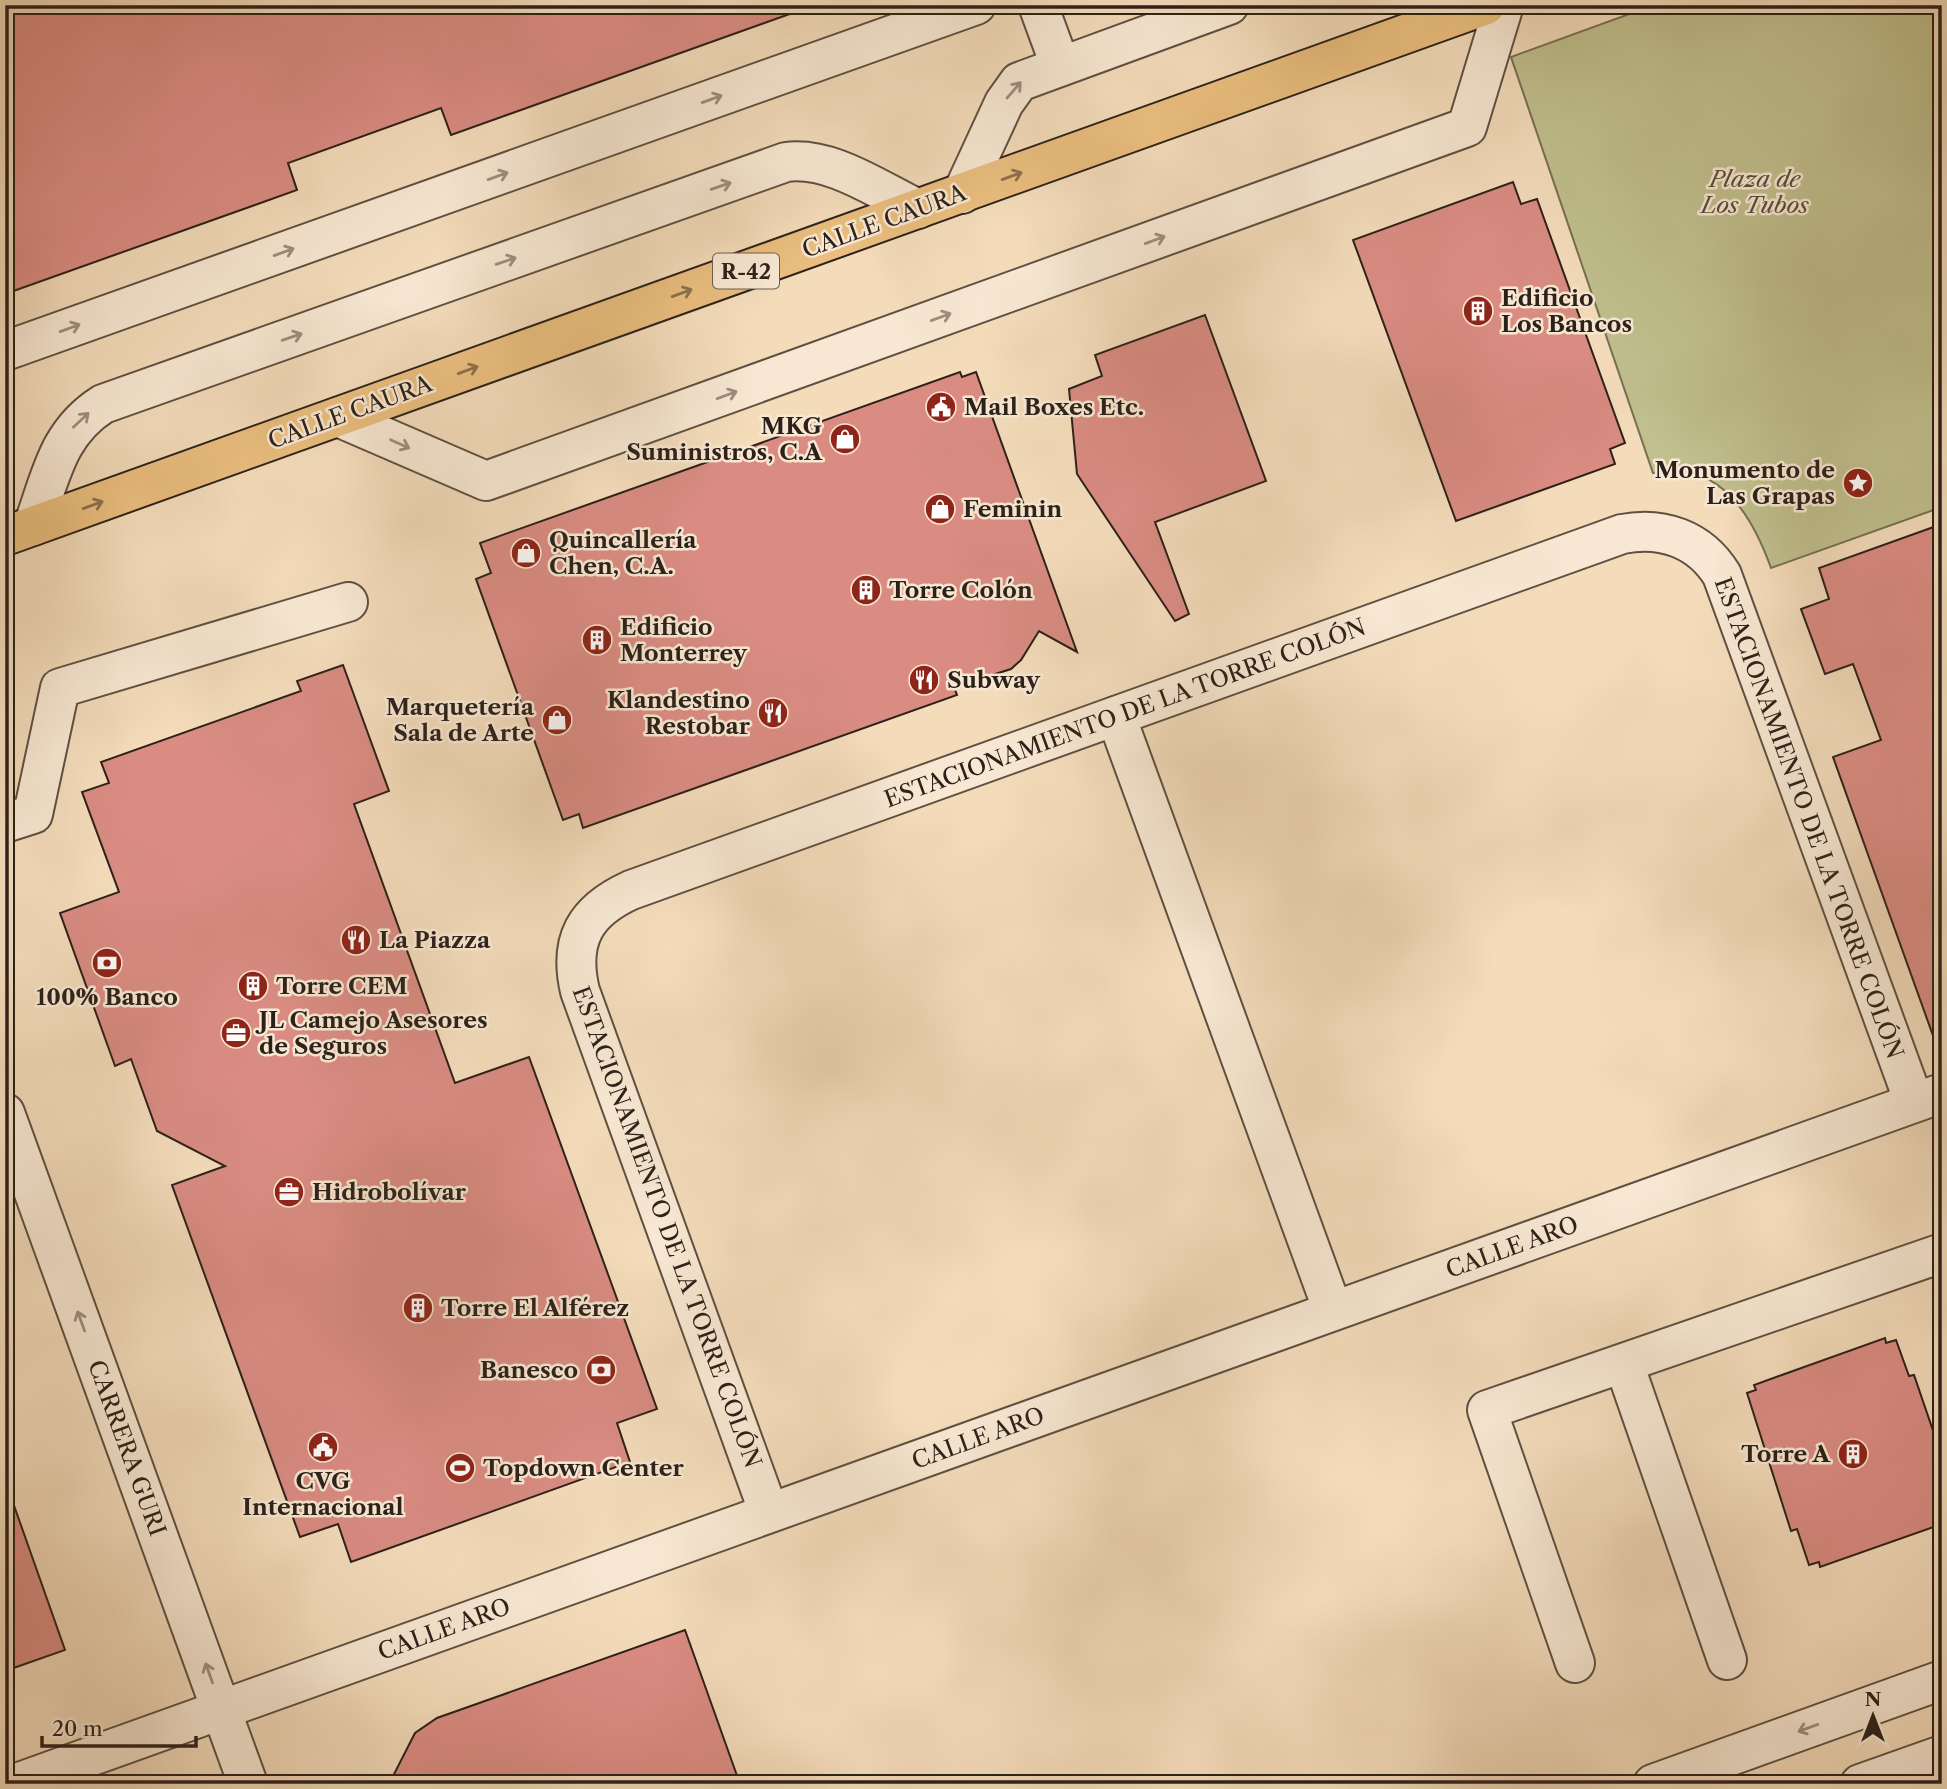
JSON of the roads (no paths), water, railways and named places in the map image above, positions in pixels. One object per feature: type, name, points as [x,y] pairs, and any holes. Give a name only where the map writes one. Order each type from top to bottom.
[{"type":"main road","name":"CALLE CAURA","points":[[19,531],[1486,5]]},
{"type":"street","points":[[5,351],[976,5]]},
{"type":"street","points":[[1038,5],[1059,65]]},
{"type":"street","points":[[962,194],[1004,103],[1019,82],[1059,65],[1229,5]]},
{"type":"street","points":[[338,417],[486,481],[499,477],[1468,127],[1504,5]]},
{"type":"street","points":[[19,531],[70,431],[84,416],[103,404],[786,162],[806,160],[824,165],[918,209]]},
{"type":"street","name":"ESTACIONAMIENTO DE LA TORRE COLÓN","points":[[769,1513],[580,991],[576,960],[584,928],[591,915],[603,905],[631,890],[1622,534],[1656,533],[1690,542],[1714,562],[1729,590],[1933,1102]]},
{"type":"street","points":[[5,823],[33,814],[60,688],[348,601]]},
{"type":"street","points":[[1116,716],[1333,1311]]},
{"type":"street","name":"CALLE ARO","points":[[14,1784],[1333,1311],[1933,1102]]},
{"type":"street","name":"CARRERA GURI","points":[[5,1113],[248,1784]]},
{"type":"street","points":[[1575,1662],[1487,1410],[1942,1253]]},
{"type":"street","points":[[1623,1364],[1727,1660]]},
{"type":"street","points":[[1653,1784],[1942,1680]]},
{"type":"street","points":[[1860,1784],[1942,1755]]},
{"type":"place","name":"Edificio Los Bancos","points":[[1478,311]]},
{"type":"place","name":"Mail Boxes Etc.","points":[[941,407]]},
{"type":"place","name":"MKG Suministros, C.A","points":[[845,439]]},
{"type":"place","name":"Monumento de Las Grapas","points":[[1858,483]]},
{"type":"place","name":"Feminin","points":[[940,509]]},
{"type":"place","name":"Quincallería Chen, C.A.","points":[[526,553]]},
{"type":"place","name":"Torre Colón","points":[[866,590]]},
{"type":"place","name":"Edificio Monterrey","points":[[597,640]]},
{"type":"place","name":"Subway","points":[[924,680]]},
{"type":"place","name":"Klandestino Restobar","points":[[773,713]]},
{"type":"place","name":"Marquetería Sala de Arte","points":[[557,720]]},
{"type":"place","name":"La Piazza","points":[[356,940]]},
{"type":"place","name":"100% Banco","points":[[107,963]]},
{"type":"place","name":"Torre CEM","points":[[253,986]]},
{"type":"place","name":"JL Camejo Asesores de Seguros","points":[[236,1033]]},
{"type":"place","name":"Hidrobolívar","points":[[289,1192]]},
{"type":"place","name":"Torre El Alférez","points":[[418,1308]]},
{"type":"place","name":"Banesco","points":[[601,1370]]},
{"type":"place","name":"CVG Internacional","points":[[323,1447]]},
{"type":"place","name":"Torre A","points":[[1853,1454]]},
{"type":"place","name":"Topdown Center","points":[[460,1468]]},
{"type":"park label","name":"Plaza de Los Tubos","points":[[1755,192]]}]
